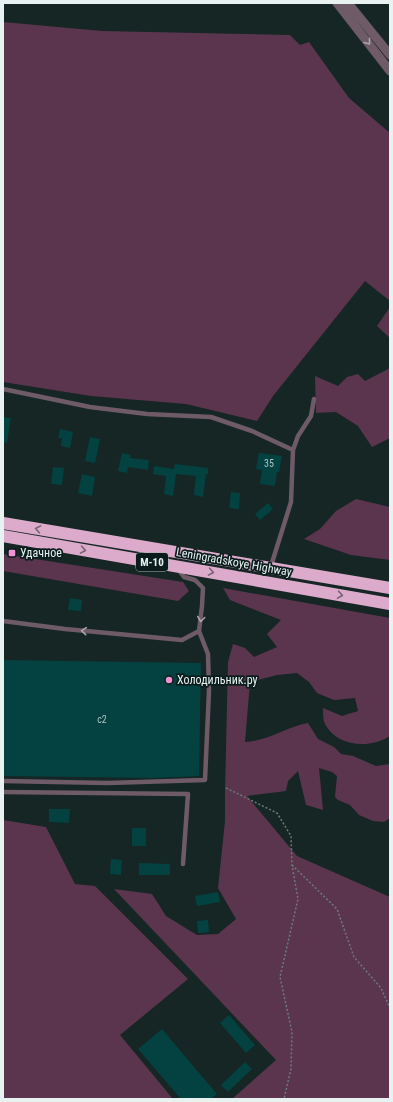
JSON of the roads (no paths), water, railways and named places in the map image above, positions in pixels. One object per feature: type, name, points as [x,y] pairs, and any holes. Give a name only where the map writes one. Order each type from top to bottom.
[{"type":"highway","name":"Leningradskoye Highway","points":[[3,523],[390,588]]},
{"type":"highway","name":"Leningradskoye Highway","points":[[3,536],[390,604]]},
{"type":"street","points":[[337,3],[350,12],[390,55]]},
{"type":"street","points":[[348,3],[350,12],[390,71]]},
{"type":"lane","points":[[3,389],[90,407],[146,414],[211,418],[252,431],[293,450]]},
{"type":"lane","points":[[271,568],[291,502],[293,450],[298,436],[311,416],[314,399]]},
{"type":"lane","points":[[3,781],[108,783],[205,780],[209,691],[208,654],[199,632],[203,588],[195,580],[184,577],[176,566]]},
{"type":"lane","points":[[3,622],[65,630],[182,640],[199,632]]},
{"type":"lane","points":[[3,792],[188,794],[183,864]]},
{"type":"place","name":"Удачное","points":[[12,553]]},
{"type":"place","name":"Холодильник.ру","points":[[169,680]]}]
